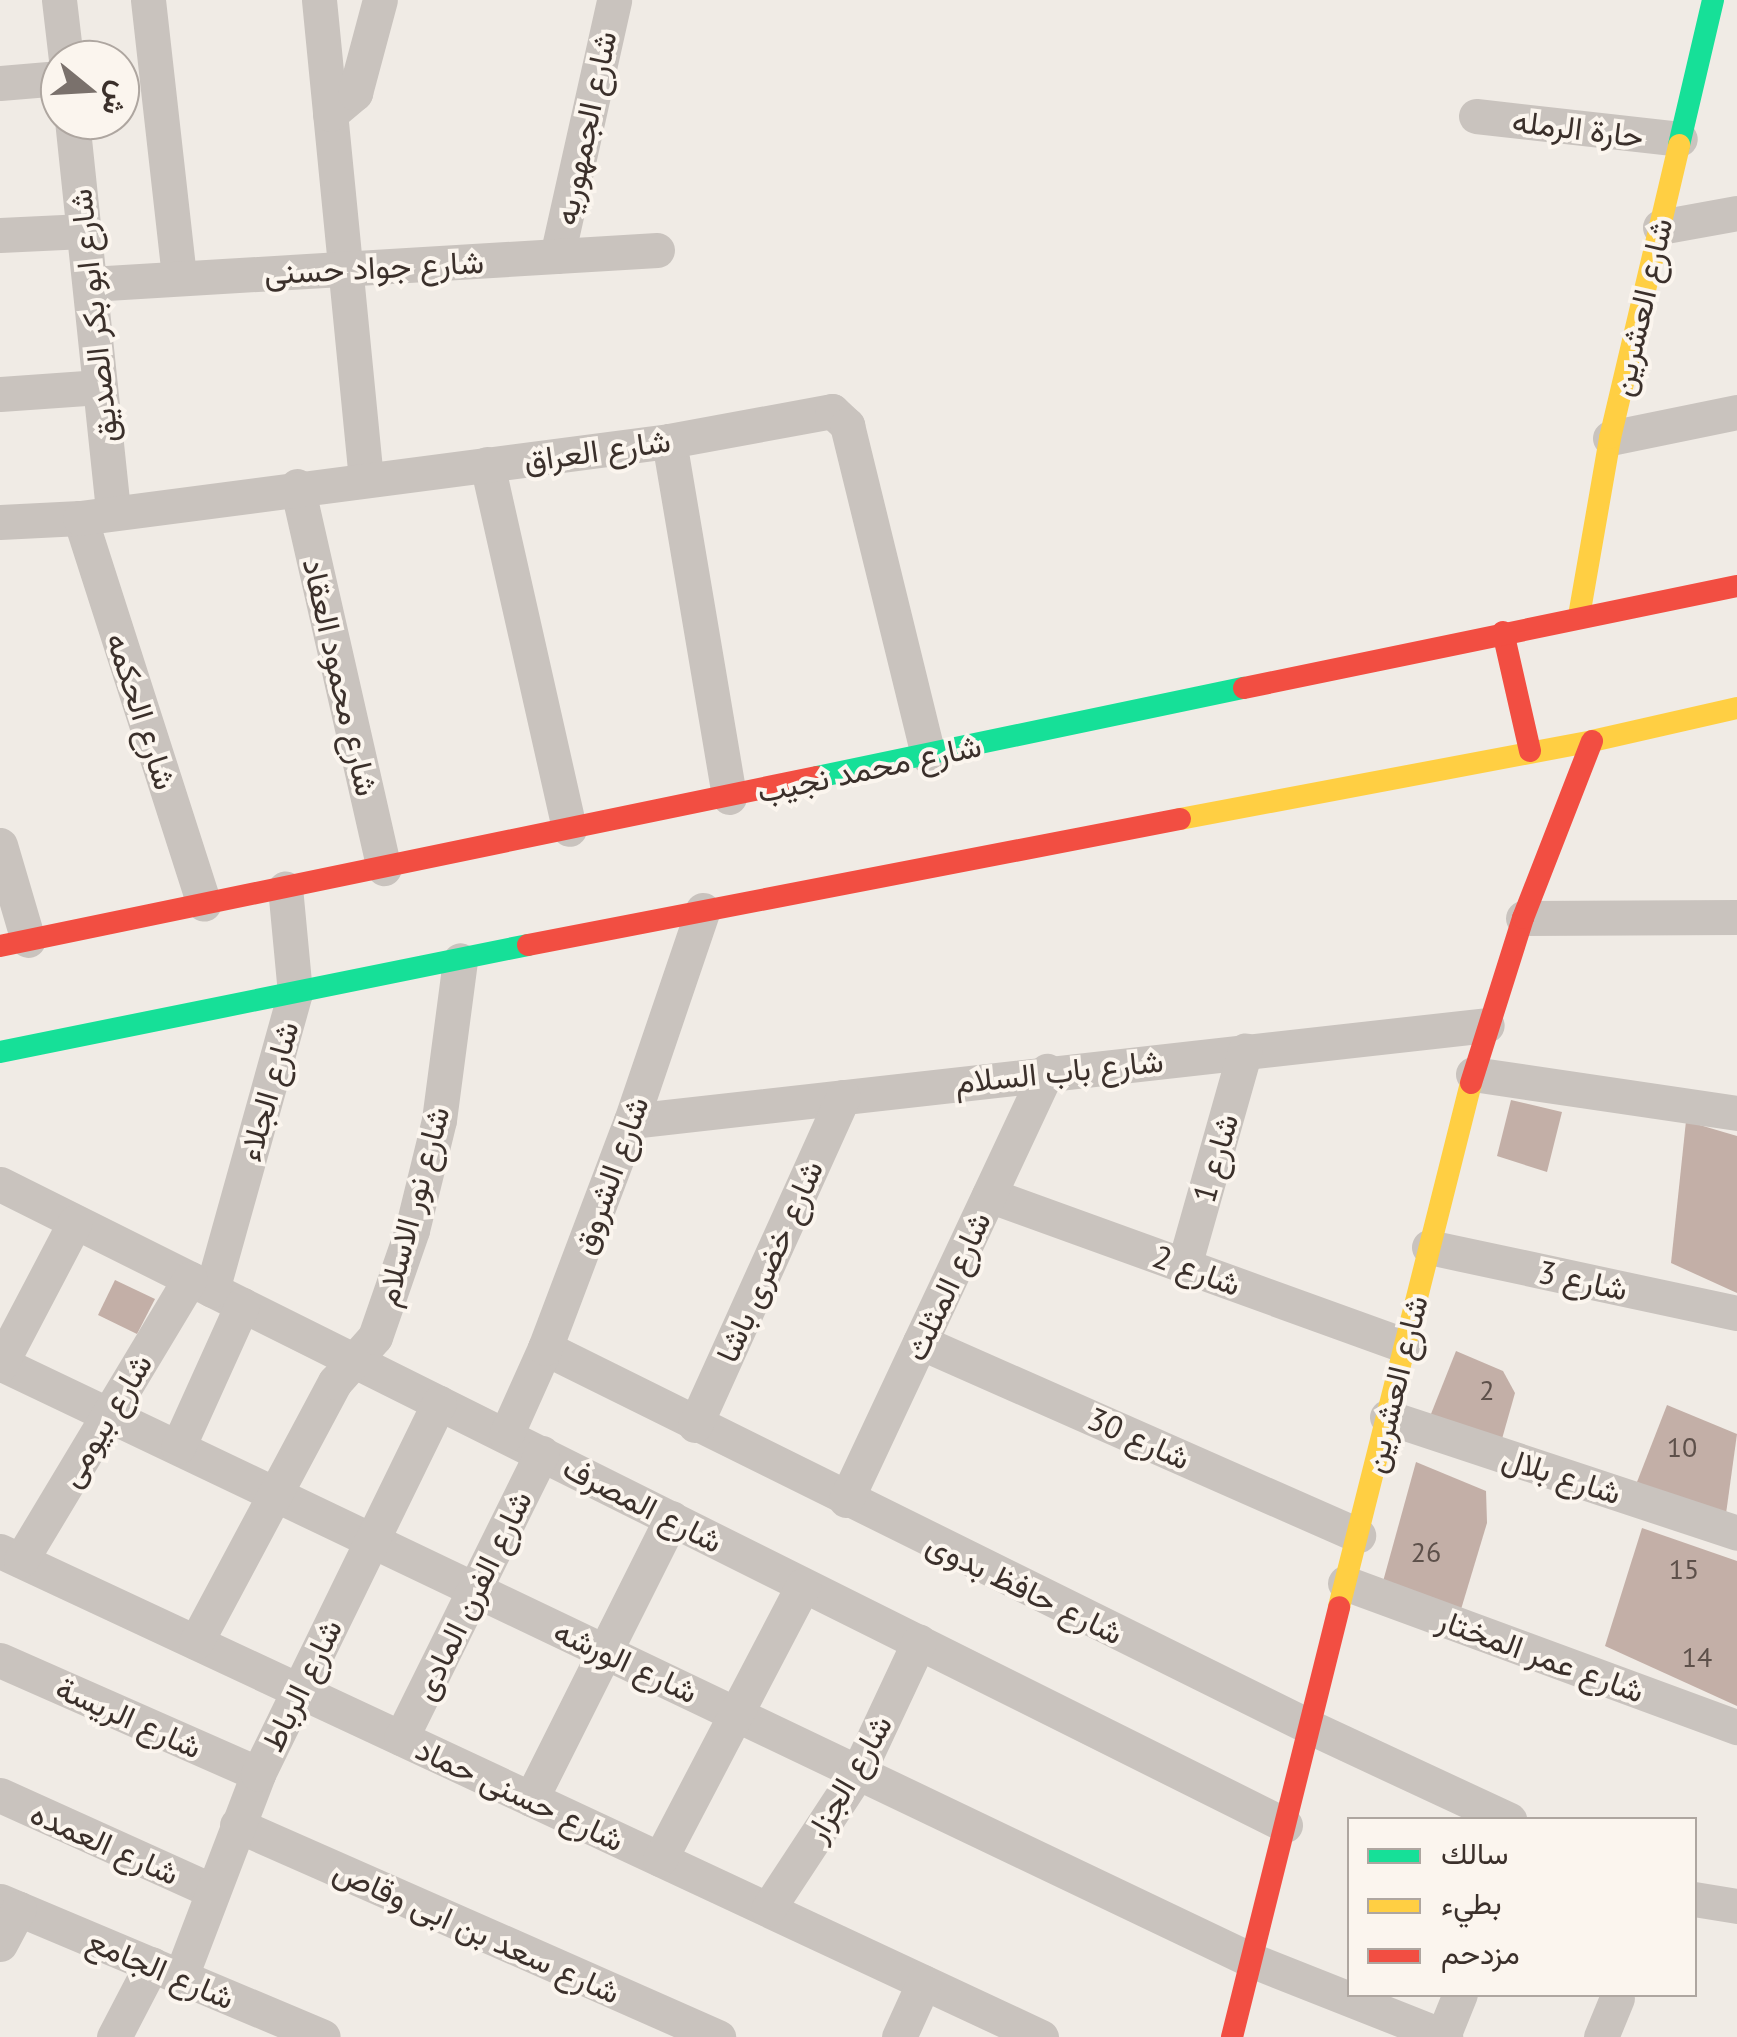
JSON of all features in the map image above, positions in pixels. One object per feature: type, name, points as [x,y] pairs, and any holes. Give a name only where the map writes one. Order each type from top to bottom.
[{"type":"main road","name":"شارع العشرين","points":[[1579,616],[1610,438],[1713,0]]},
{"type":"main road","name":"شارع محمد نجيب","points":[[14,943],[1737,586]]},
{"type":"main road","points":[[1503,632],[1530,751]]},
{"type":"main road","points":[[0,1052],[703,910],[1592,741],[1737,708]]},
{"type":"main road","name":"شارع العشرين","points":[[1232,2037],[1473,1074],[1523,918],[1592,741]]},
{"type":"street","points":[[60,0],[64,40]]},
{"type":"street","points":[[148,0],[179,277]]},
{"type":"street","points":[[319,0],[366,478]]},
{"type":"street","points":[[330,114],[355,93],[380,0]]},
{"type":"street","name":"شارع الجمهوريه","points":[[557,256],[614,0]]},
{"type":"street","points":[[0,83],[40,80]]},
{"type":"street","name":"حارة الرمله","points":[[1476,116],[1680,139]]},
{"type":"street","name":"شارع ابو بكر الصديق","points":[[74,140],[100,387],[96,515]]},
{"type":"street","points":[[1660,227],[1737,213]]},
{"type":"street","points":[[0,236],[84,231]]},
{"type":"street","name":"شارع جواد حسنى","points":[[90,284],[656,250]]},
{"type":"street","points":[[0,394],[100,387]]},
{"type":"street","name":"شارع العراق","points":[[0,522],[96,515],[297,486],[669,441],[832,411],[844,418],[928,756]]},
{"type":"street","points":[[1610,438],[1737,412]]},
{"type":"street","points":[[669,441],[728,798]]},
{"type":"street","points":[[487,464],[569,829]]},
{"type":"street","name":"شارع محمود العقاد","points":[[297,486],[384,868]]},
{"type":"street","name":"شارع الحكمه","points":[[96,515],[204,904]]},
{"type":"street","points":[[0,846],[14,943]]},
{"type":"street","name":"شارع الجلاء","points":[[215,1291],[295,993],[284,888]]},
{"type":"street","name":"شارع الشروق","points":[[506,1435],[545,1348],[631,1121],[703,910]]},
{"type":"street","points":[[1523,918],[1737,917]]},
{"type":"street","name":"شارع نور الاسلام","points":[[196,1642],[334,1382],[375,1337],[412,1230],[439,1120],[460,960]]},
{"type":"street","name":"شارع باب السلام","points":[[631,1121],[1488,1024]]},
{"type":"street","name":"شارع 1","points":[[1184,1266],[1245,1050]]},
{"type":"street","name":"شارع المثلث","points":[[846,1500],[1047,1071]]},
{"type":"street","points":[[1473,1074],[1737,1113]]},
{"type":"street","name":"شارع خضرى باشا","points":[[695,1425],[842,1096]]},
{"type":"street","name":"شارع المصرف","points":[[0,1184],[1285,1826]]},
{"type":"street","name":"شارع 2","points":[[989,1195],[1405,1346]]},
{"type":"street","points":[[0,1364],[75,1222]]},
{"type":"street","name":"شارع 3","points":[[1429,1247],[1737,1314]]},
{"type":"street","points":[[178,1448],[215,1291]]},
{"type":"street","name":"شارع بيومى","points":[[10,1555],[108,1414],[215,1291]]},
{"type":"street","name":"شارع 30","points":[[920,1342],[1358,1535]]},
{"type":"street","name":"شارع حافظ بدوى","points":[[545,1348],[846,1500],[1504,1817]]},
{"type":"street","name":"شارع الورشه","points":[[0,1364],[1252,1960],[1444,2037]]},
{"type":"street","name":"شارع الرباط","points":[[114,2037],[166,1970],[210,1890],[258,1774],[440,1402]]},
{"type":"street","name":"شارع بلال","points":[[1387,1417],[1737,1533]]},
{"type":"street","name":"شارع الفرن المادى","points":[[401,1738],[542,1453]]},
{"type":"street","points":[[531,1799],[672,1518]]},
{"type":"street","name":"شارع حسنى حماد","points":[[10,1555],[1040,2037]]},
{"type":"street","points":[[660,1859],[803,1584]]},
{"type":"street","name":"شارع عمر المختار","points":[[1346,1584],[1737,1726]]},
{"type":"street","name":"شارع الجزار","points":[[768,1909],[858,1772],[919,1642]]},
{"type":"street","name":"شارع الريسة","points":[[0,1660],[258,1774]]},
{"type":"street","name":"شارع العمده","points":[[0,1795],[210,1890]]},
{"type":"street","name":"شارع سعد بن ابى وقاص","points":[[236,1824],[718,2037]]},
{"type":"street","points":[[1697,1899],[1737,1906]]},
{"type":"street","points":[[0,1944],[10,1905]]},
{"type":"street","name":"شارع الجامع","points":[[10,1905],[166,1970],[268,2026],[323,2037]]},
{"type":"street","points":[[899,2037],[924,1982]]},
{"type":"street","points":[[1444,2037],[1459,1997]]},
{"type":"street","points":[[1602,2037],[1617,1998]]},
{"type":"building","points":[[1511,1100],[1562,1112],[1547,1172],[1497,1156]]},
{"type":"building","points":[[1686,1121],[1737,1136],[1737,1293],[1671,1263]]},
{"type":"building","points":[[115,1280],[155,1299],[137,1334],[98,1315]]},
{"type":"building","points":[[1456,1351],[1503,1371],[1515,1393],[1498,1453],[1425,1429]]},
{"type":"building","points":[[1667,1405],[1737,1434],[1725,1521],[1637,1482]]},
{"type":"building","points":[[1416,1462],[1486,1491],[1487,1523],[1459,1616],[1379,1596]]},
{"type":"building","points":[[1642,1528],[1737,1561],[1737,1706],[1605,1646]]},
{"type":"traffic: fast","points":[[1679,145],[1713,0]]},
{"type":"traffic: fast","points":[[817,777],[1244,688]]},
{"type":"traffic: fast","points":[[0,1052],[528,945]]},
{"type":"traffic: slow","points":[[1579,616],[1610,438],[1679,145]]},
{"type":"traffic: slow","points":[[1180,819],[1592,741],[1737,708]]},
{"type":"traffic: slow","points":[[1339,1607],[1471,1083]]},
{"type":"traffic: jam","points":[[1244,688],[1737,586]]},
{"type":"traffic: jam","points":[[1503,632],[1530,751]]},
{"type":"traffic: jam","points":[[1471,1083],[1523,918],[1592,741]]},
{"type":"traffic: jam","points":[[0,946],[817,777]]},
{"type":"traffic: jam","points":[[528,945],[1180,819]]},
{"type":"traffic: jam","points":[[1232,2037],[1339,1607]]}]
